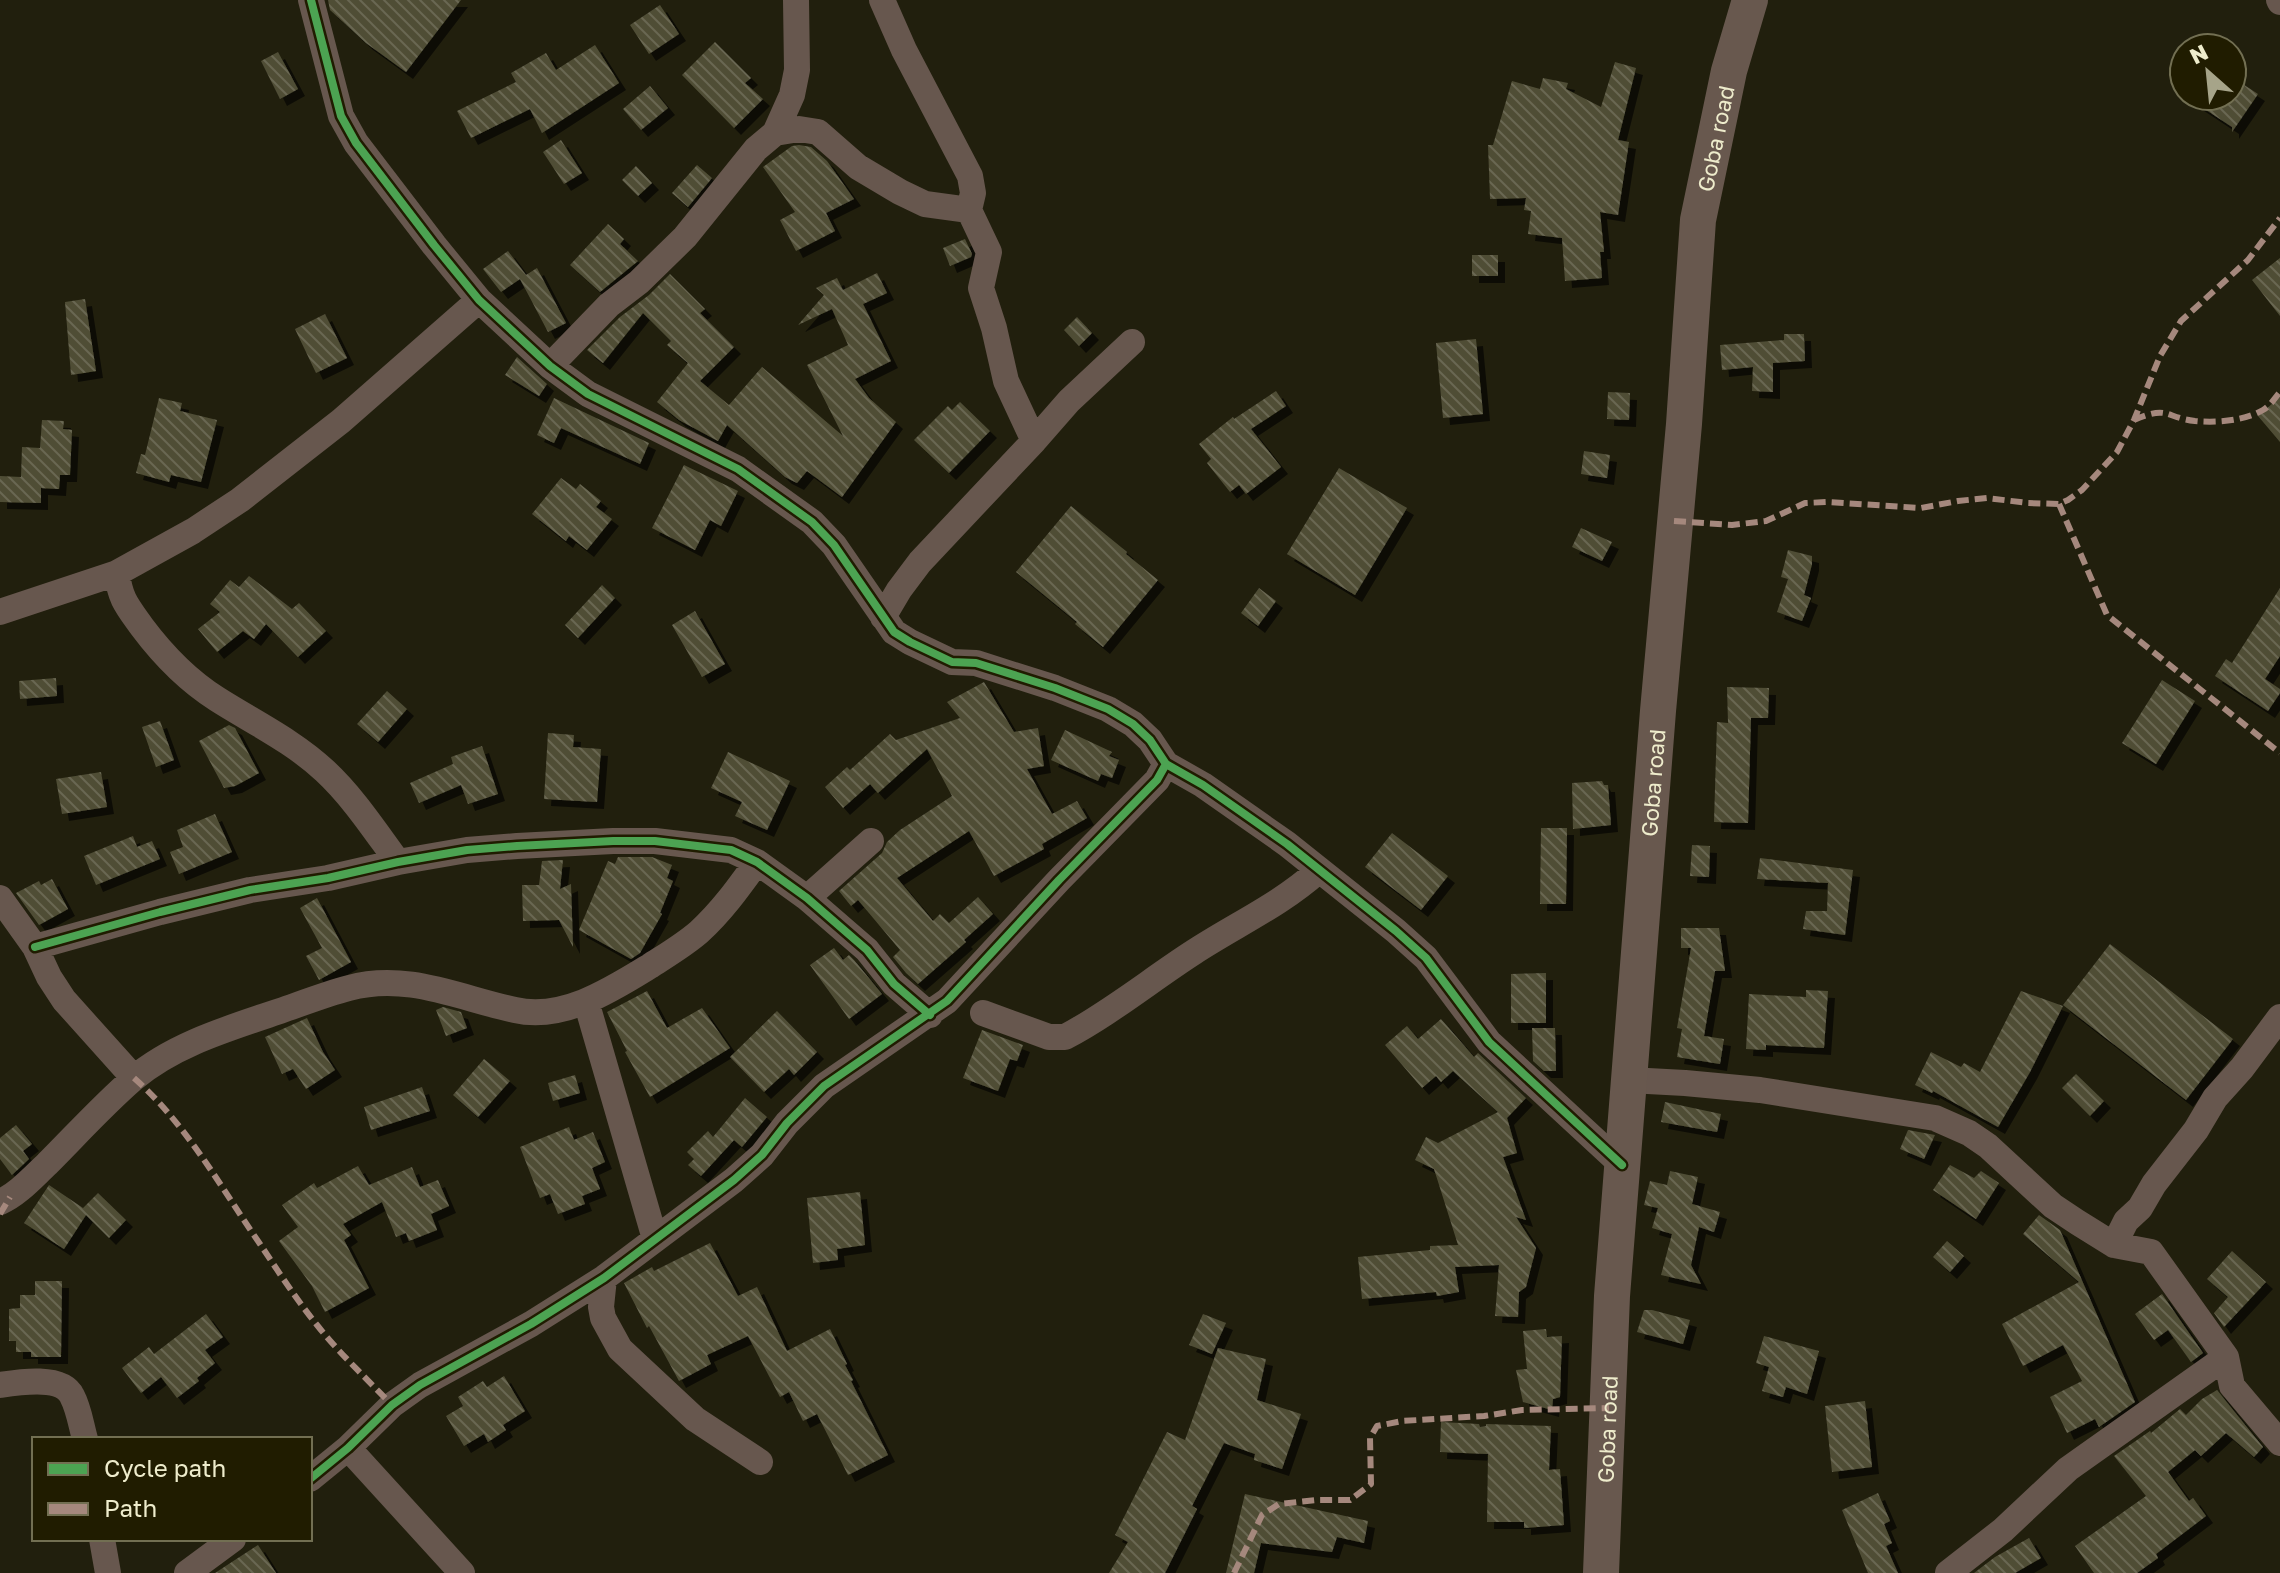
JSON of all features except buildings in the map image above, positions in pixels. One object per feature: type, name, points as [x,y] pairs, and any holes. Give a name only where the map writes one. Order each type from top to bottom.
[{"type":"main road","name":"Goba road","points":[[1601,1573],[1612,1296],[1698,220],[1729,71],[1750,0]]},
{"type":"street","points":[[311,0],[346,128],[479,300],[550,366],[588,394],[738,469],[812,522],[834,545],[894,632],[902,637],[952,662],[976,663],[1055,688],[1108,709],[1133,724],[1150,740],[1166,764],[1203,785],[1287,844],[1426,958],[1489,1042],[1622,1165]]},
{"type":"street","points":[[550,366],[609,305],[639,282],[685,237],[756,149],[775,133],[792,95],[797,70],[796,0]]},
{"type":"street","points":[[882,0],[904,50],[970,176],[973,193],[969,210],[989,252],[981,288],[1006,381],[1034,441]]},
{"type":"street","points":[[775,133],[799,129],[818,132],[858,167],[900,192],[925,204],[969,210]]},
{"type":"street","points":[[0,612],[117,573],[193,531],[240,500],[341,421],[479,300]]},
{"type":"street","points":[[883,617],[920,562],[1069,401],[1132,342]]},
{"type":"street","points":[[117,573],[119,592],[126,606],[158,648],[184,674],[215,697],[292,745],[325,771],[347,794],[398,862]]},
{"type":"street","points":[[312,1477],[392,1405],[420,1385],[531,1324],[604,1278],[734,1180],[762,1155],[787,1123],[824,1086],[947,1001],[1157,780],[1166,764]]},
{"type":"street","points":[[35,947],[250,890],[467,850],[655,841],[731,850],[757,862],[807,898],[867,950],[894,984],[930,1015]]},
{"type":"street","points":[[807,898],[871,841]]},
{"type":"street","points":[[0,1202],[34,1176],[134,1078],[180,1048],[285,1009],[368,984],[425,985],[518,1011],[547,1011],[586,1001],[618,986],[682,946],[730,900],[757,862]]},
{"type":"street","points":[[983,1013],[1049,1037],[1065,1037],[1198,949],[1283,899],[1318,871]]},
{"type":"street","points":[[0,898],[35,947],[64,1000],[134,1078]]},
{"type":"street","points":[[586,1001],[655,1239]]},
{"type":"street","points":[[2114,1245],[2126,1221],[2140,1208],[2215,1098],[2280,1017]]},
{"type":"street","points":[[1629,1080],[1760,1090],[1935,1118],[1969,1133],[1988,1146],[2053,1206],[2114,1245],[2151,1252],[2226,1357],[2232,1386],[2280,1443]]},
{"type":"street","points":[[604,1278],[603,1318],[620,1349],[695,1419],[760,1462]]},
{"type":"street","points":[[1948,1573],[2003,1530],[2068,1469],[2226,1357]]},
{"type":"street","points":[[0,1385],[44,1381],[62,1385],[72,1395],[84,1437]]},
{"type":"street","points":[[348,1448],[462,1573]]},
{"type":"street","points":[[102,1541],[108,1573]]},
{"type":"street","points":[[187,1573],[230,1541]]},
{"type":"marked path","points":[[1674,521],[1732,525],[1766,521],[1805,503],[1921,508],[1987,498],[2059,504],[2068,500],[2082,490],[2117,452],[2134,420],[2160,356],[2181,321],[2248,260],[2280,218]]},
{"type":"marked path","points":[[2134,420],[2154,413],[2195,421],[2239,419],[2263,410],[2280,392]]},
{"type":"marked path","points":[[2059,504],[2107,615],[2280,753]]},
{"type":"marked path","points":[[134,1078],[187,1136],[317,1325],[392,1405]]},
{"type":"marked path","points":[[0,1214],[10,1197]]},
{"type":"marked path","points":[[1234,1573],[1262,1515],[1279,1504],[1350,1500],[1371,1484],[1370,1438],[1377,1426],[1522,1410],[1609,1408]]},
{"type":"cycle path","points":[[311,0],[341,116],[356,143],[479,300],[550,366],[588,394],[738,469],[812,522],[834,545],[894,632],[910,642],[952,662],[976,663],[1055,688],[1108,709],[1133,724],[1150,740],[1166,764],[1203,785],[1287,844],[1426,958],[1489,1042],[1622,1165]]},
{"type":"cycle path","points":[[312,1477],[392,1405],[420,1385],[531,1324],[604,1278],[734,1180],[762,1155],[787,1123],[824,1086],[947,1001],[1157,780],[1166,764]]},
{"type":"cycle path","points":[[35,947],[250,890],[467,850],[655,841],[731,850],[757,862],[807,898],[867,950],[894,984],[930,1015]]}]
